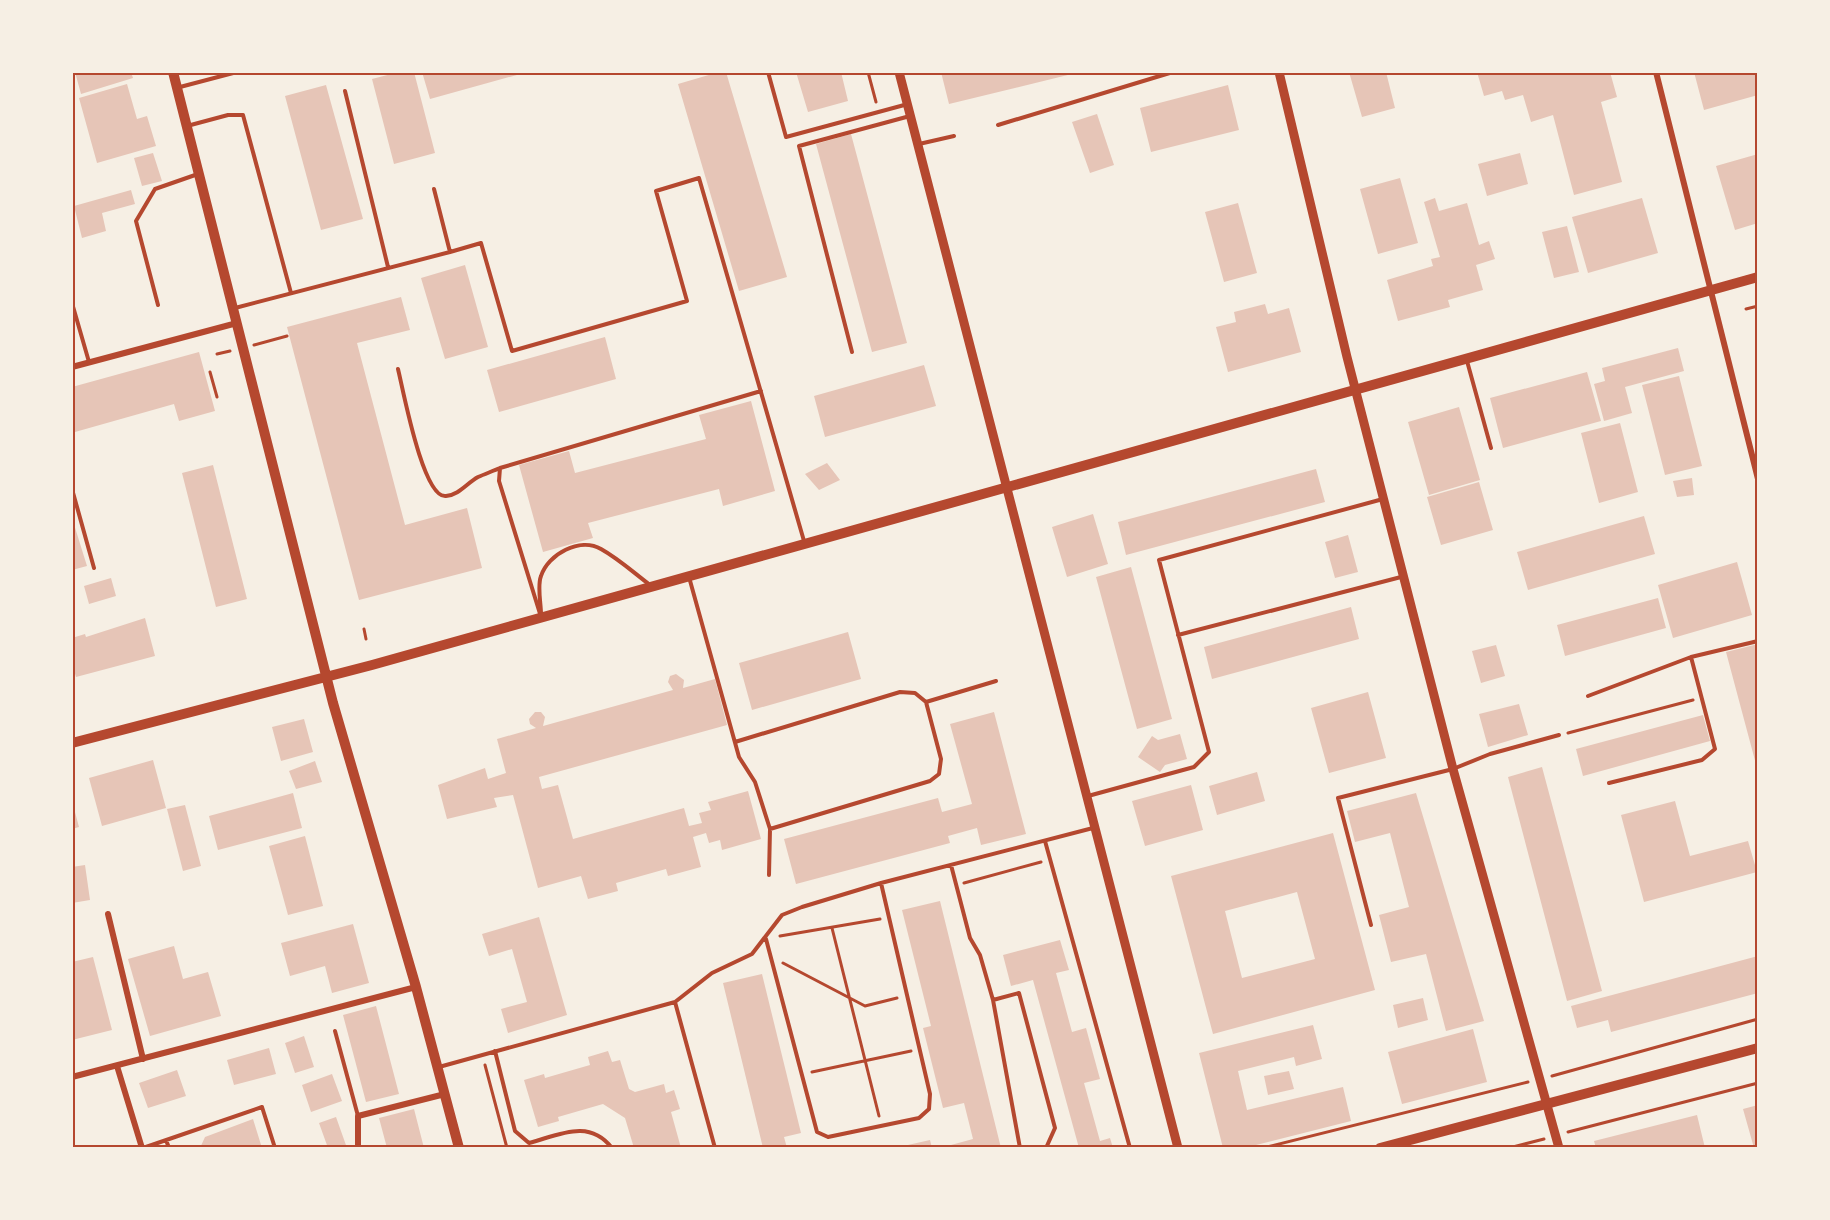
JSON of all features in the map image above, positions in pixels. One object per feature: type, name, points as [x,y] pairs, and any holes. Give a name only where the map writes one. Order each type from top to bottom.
[{"type":"main road","points":[[173,72],[327,677],[416,987],[459,1148]]},
{"type":"main road","points":[[72,743],[327,677],[1357,391],[1758,277]]},
{"type":"main road","points":[[1380,1148],[1758,1048]]},
{"type":"street","points":[[899,72],[1178,1148]]},
{"type":"street","points":[[1279,72],[1453,769],[1558,1148]]},
{"type":"street","points":[[1656,72],[1709,292],[1758,479]]},
{"type":"street","points":[[72,367],[238,323]]},
{"type":"street","points":[[108,914],[144,1059]]},
{"type":"street","points":[[72,1077],[416,987]]},
{"type":"street","points":[[117,1066],[142,1148]]},
{"type":"street","points":[[357,1148],[358,1116],[445,1094]]},
{"type":"lane","points":[[177,88],[237,72]]},
{"type":"lane","points":[[768,72],[786,137],[908,104]]},
{"type":"lane","points":[[998,125],[1173,72]]},
{"type":"lane","points":[[345,91],[388,267]]},
{"type":"lane","points":[[187,126],[228,115],[243,115],[291,293]]},
{"type":"lane","points":[[852,352],[799,146],[911,116]]},
{"type":"lane","points":[[918,144],[954,136]]},
{"type":"lane","points":[[158,305],[136,221],[155,189],[199,174]]},
{"type":"lane","points":[[234,308],[481,243],[512,351],[687,301],[656,192],[699,178],[805,544]]},
{"type":"lane","points":[[434,189],[450,252]]},
{"type":"lane","points":[[72,303],[89,362]]},
{"type":"lane","points":[[1466,360],[1491,447]]},
{"type":"lane","points":[[398,369],[423,469],[433,489],[441,496],[459,492],[479,477],[500,468],[761,391]]},
{"type":"lane","points":[[500,468],[500,481],[541,617]]},
{"type":"lane","points":[[72,489],[94,568]]},
{"type":"lane","points":[[1088,796],[1194,768],[1209,752],[1159,560],[1384,499]]},
{"type":"lane","points":[[541,617],[540,577],[550,561],[561,552],[583,545],[600,548],[652,586]]},
{"type":"lane","points":[[688,576],[735,742],[745,769],[755,782],[770,828],[769,875]]},
{"type":"lane","points":[[1178,635],[1404,576]]},
{"type":"lane","points":[[1588,696],[1691,657],[1758,641]]},
{"type":"lane","points":[[1609,783],[1702,760],[1716,749],[1691,657]]},
{"type":"lane","points":[[926,702],[996,681]]},
{"type":"lane","points":[[735,742],[900,692],[915,693],[926,702],[941,759],[939,774],[930,781],[770,828]]},
{"type":"lane","points":[[1371,925],[1338,798],[1453,769],[1490,754],[1559,735]]},
{"type":"lane","points":[[438,1068],[675,1002],[712,974],[752,954],[766,938],[772,924],[782,915],[881,883],[1096,827]]},
{"type":"lane","points":[[1045,841],[1130,1148]]},
{"type":"lane","points":[[951,866],[970,938],[980,955],[993,1000],[1020,1148]]},
{"type":"lane","points":[[766,938],[817,1132],[828,1137],[919,1118],[929,1109],[930,1094],[881,883]]},
{"type":"lane","points":[[993,1000],[1019,993],[1054,1128],[1046,1148]]},
{"type":"lane","points":[[675,1002],[715,1148]]},
{"type":"lane","points":[[335,1030],[358,1116]]},
{"type":"lane","points":[[495,1051],[515,1131],[521,1139],[529,1143],[580,1130],[602,1135],[612,1148]]},
{"type":"lane","points":[[142,1148],[262,1107],[275,1148]]},
{"type":"lane","points":[[166,1140],[169,1148]]},
{"type":"path","points":[[868,72],[882,124]]},
{"type":"path","points":[[1746,309],[1758,306]]},
{"type":"path","points":[[210,372],[217,397]]},
{"type":"path","points":[[364,629],[366,639]]},
{"type":"path","points":[[1559,735],[1703,698]]},
{"type":"path","points":[[956,885],[1050,859]]},
{"type":"path","points":[[766,938],[889,917]]},
{"type":"path","points":[[832,928],[882,1126]]},
{"type":"path","points":[[771,956],[865,1006],[907,995]]},
{"type":"path","points":[[1263,1148],[1539,1079],[1758,1019]]},
{"type":"path","points":[[802,1075],[920,1049]]},
{"type":"path","points":[[482,1055],[507,1148]]},
{"type":"path","points":[[1509,1148],[1758,1083]]},
{"type":"building","points":[[75,72],[131,72],[133,78],[81,94]]},
{"type":"building","points":[[399,72],[414,72],[435,153],[394,164],[372,79]]},
{"type":"building","points":[[422,72],[524,72],[524,73],[430,99]]},
{"type":"building","points":[[726,72],[787,277],[739,291],[678,84]]},
{"type":"building","points":[[796,72],[841,72],[848,101],[808,112]]},
{"type":"building","points":[[941,72],[1076,72],[1076,73],[949,104]]},
{"type":"building","points":[[1349,72],[1386,72],[1395,108],[1362,117]]},
{"type":"building","points":[[1477,72],[1610,72],[1617,97],[1601,102],[1622,182],[1574,195],[1553,115],[1531,122],[1523,95],[1505,100],[1502,91],[1484,96]]},
{"type":"building","points":[[1694,72],[1758,72],[1758,95],[1704,110]]},
{"type":"building","points":[[127,84],[137,119],[147,116],[156,146],[97,163],[79,98]]},
{"type":"building","points":[[326,85],[363,219],[321,230],[285,96]]},
{"type":"building","points":[[1228,85],[1239,130],[1151,152],[1140,108]]},
{"type":"building","points":[[1097,114],[1114,165],[1090,173],[1072,122]]},
{"type":"building","points":[[851,134],[907,343],[872,352],[816,144]]},
{"type":"building","points":[[153,153],[162,181],[142,186],[134,158]]},
{"type":"building","points":[[1520,153],[1528,184],[1487,196],[1478,164]]},
{"type":"building","points":[[1758,154],[1758,223],[1735,230],[1716,166]]},
{"type":"building","points":[[1400,178],[1418,243],[1378,254],[1360,189]]},
{"type":"building","points":[[131,190],[135,204],[102,213],[106,231],[82,238],[74,206]]},
{"type":"building","points":[[1435,198],[1439,211],[1467,203],[1479,245],[1489,241],[1495,259],[1476,265],[1483,290],[1448,300],[1450,307],[1398,321],[1387,280],[1433,266],[1431,259],[1440,257],[1424,202]]},
{"type":"building","points":[[1642,198],[1658,253],[1588,273],[1572,217]]},
{"type":"building","points":[[1238,203],[1257,273],[1224,282],[1205,212]]},
{"type":"building","points":[[1567,226],[1579,272],[1554,278],[1542,232]]},
{"type":"building","points":[[465,265],[488,347],[445,359],[421,278]]},
{"type":"building","points":[[401,297],[410,330],[357,343],[405,525],[467,508],[482,568],[359,600],[287,327]]},
{"type":"building","points":[[1265,304],[1268,314],[1289,308],[1301,352],[1228,372],[1216,327],[1236,322],[1234,312]]},
{"type":"building","points":[[605,337],[616,379],[499,412],[487,370]]},
{"type":"building","points":[[1678,348],[1684,371],[1625,387],[1632,413],[1604,421],[1594,384],[1605,381],[1602,368]]},
{"type":"building","points":[[199,352],[215,411],[179,421],[174,404],[75,432],[72,387]]},
{"type":"building","points":[[924,365],[936,406],[825,437],[814,396]]},
{"type":"building","points":[[1587,372],[1601,421],[1503,448],[1490,398]]},
{"type":"building","points":[[1679,376],[1702,466],[1665,475],[1642,385]]},
{"type":"building","points":[[751,401],[775,491],[723,506],[719,489],[588,523],[593,538],[543,552],[519,465],[569,451],[575,473],[706,439],[699,415]]},
{"type":"building","points":[[1459,407],[1480,480],[1429,495],[1408,422]]},
{"type":"building","points":[[1620,423],[1638,492],[1599,503],[1581,433]]},
{"type":"building","points":[[827,463],[840,480],[819,490],[805,474]]},
{"type":"building","points":[[213,465],[247,599],[216,607],[182,473]]},
{"type":"building","points":[[1316,469],[1325,502],[1126,555],[1118,522]]},
{"type":"building","points":[[1692,478],[1694,495],[1677,497],[1673,481]]},
{"type":"building","points":[[1479,482],[1493,530],[1441,545],[1427,497]]},
{"type":"building","points":[[1093,514],[1108,564],[1067,577],[1052,527]]},
{"type":"building","points":[[1644,516],[1655,554],[1528,590],[1517,552]]},
{"type":"building","points":[[72,518],[87,566],[72,570]]},
{"type":"building","points":[[1348,535],[1358,572],[1335,578],[1325,542]]},
{"type":"building","points":[[1737,562],[1752,615],[1673,638],[1658,585]]},
{"type":"building","points":[[1131,567],[1172,719],[1137,729],[1096,577]]},
{"type":"building","points":[[111,578],[116,596],[89,604],[84,586]]},
{"type":"building","points":[[1658,598],[1666,628],[1565,656],[1557,625]]},
{"type":"building","points":[[1351,607],[1359,639],[1212,679],[1204,647]]},
{"type":"building","points":[[145,618],[155,656],[76,677],[72,664],[72,638],[85,634],[86,637]]},
{"type":"building","points":[[848,632],[861,679],[752,710],[739,663]]},
{"type":"building","points":[[1758,644],[1758,768],[1757,768],[1726,652]]},
{"type":"building","points":[[1496,645],[1505,676],[1481,683],[1472,651]]},
{"type":"building","points":[[676,674],[684,680],[683,688],[715,679],[727,725],[539,777],[542,789],[558,785],[573,839],[684,808],[689,826],[702,823],[699,813],[711,810],[708,802],[748,791],[761,839],[722,850],[720,840],[709,843],[706,833],[693,837],[701,867],[668,876],[666,869],[616,883],[618,891],[588,899],[581,876],[538,888],[513,795],[494,798],[497,807],[447,819],[438,785],[485,768],[488,779],[506,773],[497,739],[536,728],[530,724],[529,719],[535,712],[541,712],[545,717],[543,726],[673,690],[668,682],[670,676]]},
{"type":"building","points":[[1368,692],[1386,758],[1329,773],[1311,708]]},
{"type":"building","points":[[1519,704],[1528,735],[1488,747],[1479,714]]},
{"type":"building","points":[[994,712],[1026,834],[981,845],[977,828],[948,836],[950,843],[796,884],[784,839],[938,798],[942,812],[972,804],[950,724]]},
{"type":"building","points":[[1703,715],[1710,741],[1583,776],[1576,749]]},
{"type":"building","points":[[304,719],[313,752],[281,761],[272,727]]},
{"type":"building","points":[[1180,734],[1187,759],[1165,765],[1160,772],[1138,757],[1152,736],[1158,740]]},
{"type":"building","points":[[153,760],[166,808],[102,826],[89,778]]},
{"type":"building","points":[[315,761],[322,782],[296,789],[289,771]]},
{"type":"building","points":[[1542,767],[1602,991],[1567,1001],[1508,777]]},
{"type":"building","points":[[1257,772],[1265,801],[1217,815],[1209,786]]},
{"type":"building","points":[[1191,785],[1203,830],[1145,846],[1132,801]]},
{"type":"building","points":[[293,793],[302,828],[218,850],[209,816]]},
{"type":"building","points":[[1416,793],[1484,1021],[1446,1031],[1426,954],[1391,962],[1379,915],[1409,907],[1390,833],[1355,842],[1347,811]]},
{"type":"building","points":[[72,801],[79,827],[72,829]]},
{"type":"building","points":[[1675,801],[1690,856],[1748,841],[1757,872],[1644,902],[1621,815]]},
{"type":"building","points":[[185,805],[201,866],[183,871],[167,809]]},
{"type":"building","points":[[1333,833],[1375,990],[1213,1034],[1171,876]],"holes":[[[1297,892],[1315,959],[1242,978],[1225,911]]]},
{"type":"building","points":[[305,836],[323,906],[288,915],[269,846]]},
{"type":"building","points":[[85,865],[90,900],[72,903],[72,867]]},
{"type":"building","points":[[940,901],[1001,1148],[940,1148],[973,1139],[964,1103],[943,1108],[923,1028],[931,1026],[902,910]]},
{"type":"building","points":[[539,917],[567,1015],[508,1033],[501,1009],[527,1002],[512,949],[489,956],[482,934]]},
{"type":"building","points":[[353,924],[369,983],[332,993],[325,966],[290,976],[281,943]]},
{"type":"building","points":[[1060,940],[1069,970],[1056,973],[1072,1032],[1086,1028],[1100,1079],[1084,1083],[1100,1141],[1110,1138],[1113,1148],[1079,1148],[1033,980],[1011,986],[1003,955]]},
{"type":"building","points":[[174,946],[183,979],[208,972],[221,1016],[150,1036],[128,959]]},
{"type":"building","points":[[1758,956],[1758,993],[1611,1032],[1608,1020],[1577,1028],[1571,1006]]},
{"type":"building","points":[[93,957],[112,1030],[72,1040],[72,962]]},
{"type":"building","points":[[762,974],[801,1133],[784,1137],[787,1148],[763,1148],[723,983]]},
{"type":"building","points":[[1423,998],[1428,1020],[1398,1028],[1393,1005]]},
{"type":"building","points":[[376,1006],[399,1094],[366,1102],[343,1015]]},
{"type":"building","points":[[1313,1025],[1322,1059],[1296,1066],[1294,1057],[1238,1071],[1247,1110],[1343,1087],[1351,1121],[1244,1148],[1223,1148],[1199,1053]]},
{"type":"building","points":[[1473,1029],[1487,1082],[1402,1104],[1388,1052]]},
{"type":"building","points":[[304,1036],[314,1067],[295,1073],[285,1043]]},
{"type":"building","points":[[269,1048],[276,1074],[234,1085],[227,1060]]},
{"type":"building","points":[[608,1051],[612,1062],[620,1060],[629,1089],[635,1092],[664,1084],[666,1093],[674,1090],[680,1109],[671,1112],[681,1148],[634,1148],[625,1118],[603,1104],[558,1117],[559,1121],[538,1127],[524,1080],[544,1074],[545,1078],[590,1065],[588,1057]]},
{"type":"building","points":[[177,1070],[186,1096],[148,1108],[139,1083]]},
{"type":"building","points":[[1289,1071],[1294,1089],[1268,1095],[1264,1076]]},
{"type":"building","points":[[332,1074],[342,1101],[311,1112],[302,1085]]},
{"type":"building","points":[[1758,1105],[1758,1146],[1754,1148],[1743,1109]]},
{"type":"building","points":[[414,1109],[424,1148],[387,1148],[379,1118]]},
{"type":"building","points":[[1697,1115],[1705,1148],[1596,1148],[1594,1141]]},
{"type":"building","points":[[336,1117],[347,1148],[328,1148],[319,1123]]},
{"type":"building","points":[[253,1119],[262,1148],[200,1148],[205,1137]]},
{"type":"building","points":[[930,1140],[932,1148],[899,1148],[899,1147]]}]
